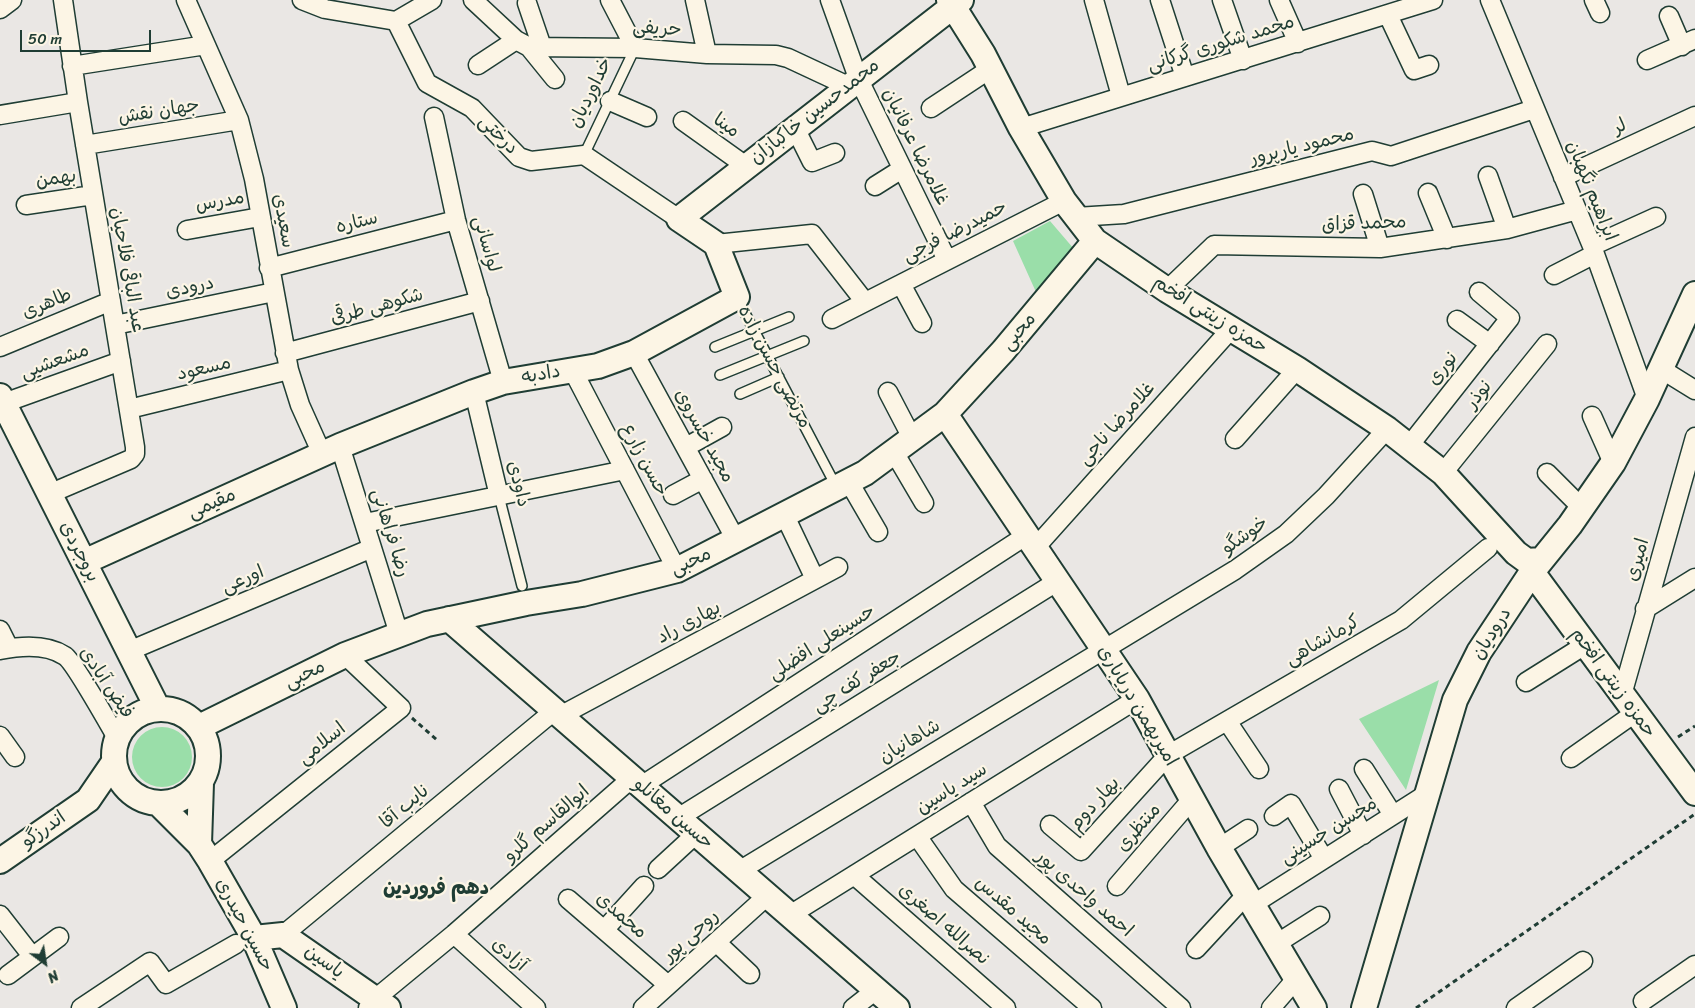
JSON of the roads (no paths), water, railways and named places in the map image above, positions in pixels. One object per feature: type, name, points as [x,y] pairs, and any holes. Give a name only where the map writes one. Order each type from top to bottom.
[{"type":"street","name":"عبد الباقی فلاحیان","points":[[50,494],[130,459],[135,454],[84,145],[63,0]]},
{"type":"street","name":"سعیدی","points":[[186,0],[239,120],[254,179],[287,362],[300,405],[331,450]]},
{"type":"street","points":[[302,0],[325,10],[396,21],[432,0]]},
{"type":"street","points":[[473,0],[529,44],[555,79]]},
{"type":"street","points":[[610,0],[635,48]]},
{"type":"street","points":[[695,0],[707,54]]},
{"type":"street","name":"غلامرضا عرفانیان","points":[[830,0],[853,82],[902,169],[947,260]]},
{"type":"street","points":[[1094,0],[1121,96]]},
{"type":"street","points":[[1160,0],[1185,77]]},
{"type":"street","points":[[1222,0],[1243,60]]},
{"type":"street","points":[[1279,0],[1298,43]]},
{"type":"street","name":"ابراهیم نگهبان","points":[[1490,0],[1534,109],[1564,176],[1647,399]]},
{"type":"street","name":"محمدحسین خاکبازان","points":[[679,219],[954,2]]},
{"type":"street","name":"حمزه زینتی افخم","points":[[954,2],[1021,128],[1070,209],[1095,241],[1168,290],[1297,368],[1387,429],[1443,473],[1516,553],[1537,566],[1586,645],[1695,793]]},
{"type":"street","name":"محمد شکوری گرکانی","points":[[1021,128],[1388,15],[1422,2]]},
{"type":"street","points":[[526,3],[529,44]]},
{"type":"street","points":[[1388,15],[1414,70],[1429,65]]},
{"type":"street","points":[[1647,60],[1688,42],[1669,16]]},
{"type":"street","name":"درختی","points":[[396,21],[427,83],[472,108],[518,157],[531,161],[584,156]]},
{"type":"street","points":[[478,65],[529,44]]},
{"type":"street","name":"حریفی","points":[[529,44],[635,48],[707,54],[776,54],[853,82]]},
{"type":"street","points":[[72,66],[206,45]]},
{"type":"street","points":[[931,108],[990,69]]},
{"type":"street","points":[[610,101],[647,117]]},
{"type":"street","points":[[0,115],[78,102]]},
{"type":"street","name":"محمود یارپرور","points":[[1070,209],[1124,214],[1372,151],[1391,156],[1534,109]]},
{"type":"street","name":"لر","points":[[1564,176],[1695,116]]},
{"type":"street","name":"لواسانی","points":[[434,117],[456,220],[503,382]]},
{"type":"street","name":"جهان نقش","points":[[84,145],[239,120]]},
{"type":"street","name":"مینا","points":[[682,122],[746,166]]},
{"type":"street","points":[[795,128],[812,162],[835,153]]},
{"type":"street","points":[[584,156],[716,244],[812,234],[865,302]]},
{"type":"street","points":[[875,186],[902,169]]},
{"type":"street","points":[[1488,176],[1507,229]]},
{"type":"street","points":[[1428,193],[1447,239]]},
{"type":"street","points":[[1363,194],[1380,248]]},
{"type":"street","name":"بهمن","points":[[26,205],[93,195]]},
{"type":"street","name":"حمیدرضا فرجی","points":[[832,319],[947,260],[1070,209]]},
{"type":"street","name":"محمد قزاق","points":[[1168,290],[1214,245],[1380,248],[1507,229],[1577,210]]},
{"type":"street","name":"مدرس","points":[[187,230],[260,217]]},
{"type":"street","points":[[1554,275],[1592,250],[1656,217]]},
{"type":"street","name":"ستاره","points":[[269,268],[456,220]]},
{"type":"street","name":"محبی","points":[[199,727],[345,655],[427,624],[598,591],[677,570],[843,485],[945,414],[1004,351],[1095,241]]},
{"type":"street","name":"مرتضی حسن زاده","points":[[716,244],[737,297]]},
{"type":"street","points":[[901,284],[922,323]]},
{"type":"street","name":"درودی","points":[[115,325],[274,292]]},
{"type":"street","name":"نوری","points":[[1409,446],[1510,318],[1479,292]]},
{"type":"street","name":"درودیان","points":[[1364,1008],[1455,700],[1479,652],[1537,566],[1582,508],[1612,463],[1647,399],[1695,294]]},
{"type":"street","name":"دادبه","points":[[331,450],[503,382],[598,366],[634,353],[737,297]]},
{"type":"street","name":"طاهری","points":[[0,347],[111,300]]},
{"type":"street","name":"شکوهی طرقی","points":[[287,362],[480,301]]},
{"type":"street","points":[[1457,320],[1490,344]]},
{"type":"street","name":"غلامرضا ناجی","points":[[1031,542],[1231,329]]},
{"type":"street","name":"نوذر","points":[[1443,473],[1547,344]]},
{"type":"street","name":"مجید خسروی","points":[[634,353],[736,540]]},
{"type":"street","name":"مشعشیی","points":[[4,409],[121,361]]},
{"type":"street","name":"مسعود","points":[[129,409],[287,362]]},
{"type":"street","points":[[1235,439],[1297,368]]},
{"type":"street","name":"حسن زارع","points":[[572,369],[677,570]]},
{"type":"street","points":[[1661,369],[1695,390]]},
{"type":"street","name":"داودی","points":[[474,392],[499,496]]},
{"type":"street","points":[[888,392],[903,445],[924,503]]},
{"type":"street","name":"بروجردی","points":[[4,409],[50,494],[158,709]]},
{"type":"street","name":"امیربهمن دریاباری","points":[[945,414],[1137,699],[1219,848],[1314,1008]]},
{"type":"street","points":[[1592,416],[1612,463]]},
{"type":"street","points":[[686,447],[722,427]]},
{"type":"street","name":"خوشگو","points":[[1103,649],[1234,570],[1286,534],[1326,496],[1387,429]]},
{"type":"street","name":"امیری","points":[[1629,704],[1645,610],[1692,455],[1695,437]]},
{"type":"street","name":"رضا فراهانی","points":[[331,450],[365,523],[399,634]]},
{"type":"street","name":"مقیمی","points":[[84,562],[331,450]]},
{"type":"street","points":[[365,523],[625,470]]},
{"type":"street","points":[[1547,473],[1582,508]]},
{"type":"street","points":[[673,495],[703,479]]},
{"type":"street","points":[[843,485],[878,532]]},
{"type":"street","points":[[784,516],[815,580]]},
{"type":"street","name":"حسینعلی افضلی","points":[[636,782],[1031,542]]},
{"type":"street","name":"اورعی","points":[[129,651],[372,548]]},
{"type":"street","name":"کرمانشاهی","points":[[1168,755],[1402,620],[1488,548]]},
{"type":"street","name":"بهاری راد","points":[[557,713],[838,567]]},
{"type":"street","points":[[1645,610],[1695,578]]},
{"type":"street","name":"جعفر کف چی","points":[[658,869],[687,826],[1058,581]]},
{"type":"street","name":"حسین مغانلو","points":[[448,619],[897,1008]]},
{"type":"street","points":[[0,630],[4,649]]},
{"type":"street","points":[[1526,682],[1586,645]]},
{"type":"street","name":"فیض آبادی","points":[[4,649],[52,650],[66,657],[117,738]]},
{"type":"street","name":"شاهانیان","points":[[739,871],[1103,649]]},
{"type":"street","name":"اسلامی","points":[[205,853],[401,708],[345,655]]},
{"type":"street","name":"سید یاسین","points":[[790,915],[1137,699]]},
{"type":"street","points":[[1572,758],[1629,704]]},
{"type":"street","points":[[158,709],[174,711],[188,717],[199,727],[206,740],[208,754],[207,769],[201,783],[190,794],[175,802],[159,804],[145,801],[132,794],[120,780],[114,762],[117,738],[124,727],[134,718],[158,709]]},
{"type":"street","name":"نایب آقا","points":[[283,935],[557,713]]},
{"type":"street","points":[[1227,721],[1259,769]]},
{"type":"street","points":[[0,736],[15,757]]},
{"type":"street","name":"بهار دوم","points":[[1050,825],[1080,852],[1168,755]]},
{"type":"street","points":[[88,800],[114,762]]},
{"type":"street","points":[[1364,768],[1393,815]]},
{"type":"street","name":"ابوالقاسم گلرو","points":[[377,1005],[454,934],[636,782]]},
{"type":"street","points":[[201,783],[205,853]]},
{"type":"street","points":[[1339,789],[1363,834]]},
{"type":"street","name":"محسن حسینی","points":[[1196,949],[1249,900],[1324,859],[1428,793]]},
{"type":"street","points":[[88,800],[132,794]]},
{"type":"street","name":"منتظری","points":[[1117,886],[1192,799]]},
{"type":"street","name":"اندرزگو","points":[[0,861],[88,800]]},
{"type":"street","name":"احمد واحدی پور","points":[[971,802],[997,846],[1181,1008]]},
{"type":"street","name":"حسین حیدری","points":[[159,804],[205,853],[245,941],[284,1008]]},
{"type":"street","points":[[1274,816],[1291,804],[1324,859]]},
{"type":"street","points":[[1219,848],[1248,828]]},
{"type":"street","name":"مجید مقدس","points":[[917,836],[954,889],[1092,1008]]},
{"type":"street","name":"نصرالله اصغری","points":[[854,875],[1006,1008]]},
{"type":"street","points":[[605,929],[644,886]]},
{"type":"street","name":"روحی پور","points":[[643,1008],[767,896]]},
{"type":"street","name":"محمدی","points":[[568,899],[668,985]]},
{"type":"street","points":[[0,915],[32,956]]},
{"type":"street","points":[[1276,944],[1320,916]]},
{"type":"street","name":"آزادی","points":[[454,934],[536,1008]]},
{"type":"street","name":"یاسین","points":[[245,941],[283,935],[377,1005]]},
{"type":"street","points":[[8,975],[59,937]]},
{"type":"street","points":[[81,1008],[150,962],[166,984],[245,941]]},
{"type":"street","points":[[716,942],[750,974]]},
{"type":"street","points":[[1516,1008],[1583,961]]},
{"type":"street","points":[[1643,1001],[1695,965]]},
{"type":"street","points":[[1271,1008],[1296,980]]},
{"type":"street","points":[[853,1008],[876,990]]},
{"type":"lane","name":"خداوردیان","points":[[584,156],[635,48]]},
{"type":"lane","name":"مرتضی حسن زاده","points":[[737,297],[779,376],[843,485]]},
{"type":"lane","points":[[715,347],[790,317]]},
{"type":"lane","points":[[720,375],[804,341]]},
{"type":"lane","points":[[740,394],[779,376]]},
{"type":"lane","name":"داودی","points":[[499,496],[522,586]]},
{"type":"district","name":"دهم فروردین","points":[[436,889]]}]
